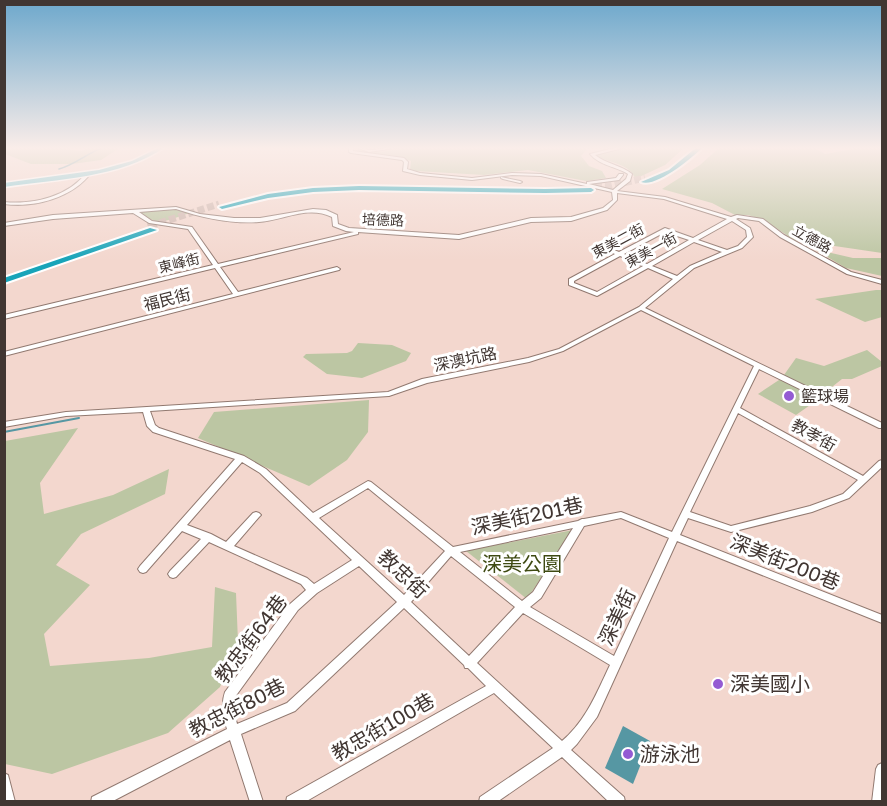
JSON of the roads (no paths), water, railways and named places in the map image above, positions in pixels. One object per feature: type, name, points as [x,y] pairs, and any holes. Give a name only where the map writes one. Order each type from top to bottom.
[{"type":"highway","points":[[221,205],[264,195],[325,187],[545,189],[586,187]]},
{"type":"highway","points":[[4,279],[150,229]]},
{"type":"street","points":[[4,203],[42,201],[80,185]]},
{"type":"street","points":[[579,185],[673,200],[732,219]]},
{"type":"street","points":[[586,187],[595,185]]},
{"type":"street","points":[[614,191],[622,185]]},
{"type":"street","name":"培德路","points":[[4,225],[53,217],[176,208],[213,217],[253,220],[320,210],[334,215],[338,227],[359,232],[399,232],[459,237],[531,220],[569,219],[594,213],[612,206],[615,200],[614,191]]},
{"type":"street","points":[[134,211],[151,222],[190,228],[237,295]]},
{"type":"street","name":"立德路","points":[[732,219],[743,216],[761,220],[782,236],[849,273],[882,282]]},
{"type":"street","name":"東美一街","points":[[581,290],[597,294],[732,219]]},
{"type":"street","name":"深澳坑路","points":[[4,425],[66,414],[389,394],[425,381],[529,360],[561,350],[641,308],[692,267],[740,247],[750,237],[745,226],[732,219]]},
{"type":"street","name":"東美二街","points":[[581,290],[571,284],[571,280],[665,230],[726,252]]},
{"type":"street","name":"東峰街","points":[[4,317],[359,232]]},
{"type":"street","points":[[607,249],[676,278]]},
{"type":"street","name":"福民街","points":[[4,354],[337,269]]},
{"type":"street","points":[[641,308],[882,426]]},
{"type":"street","points":[[736,409],[757,366]]},
{"type":"street","name":"教忠街","points":[[146,409],[151,426],[156,430],[241,458],[263,471],[619,801]]},
{"type":"street","name":"教孝街","points":[[736,409],[864,480]]},
{"type":"street","name":"深美街","points":[[485,801],[564,748],[573,740],[593,713],[736,409]]},
{"type":"street","points":[[143,569],[241,458]]},
{"type":"street","points":[[685,514],[730,529],[835,501],[854,491],[882,463]]},
{"type":"street","points":[[313,517],[368,484],[522,607],[617,663]]},
{"type":"street","points":[[228,546],[256,515]]},
{"type":"street","name":"深美街201巷","points":[[450,550],[621,515],[675,538]]},
{"type":"street","points":[[470,664],[522,607],[537,595],[582,522]]},
{"type":"street","points":[[181,526],[304,581],[313,590]]},
{"type":"street","points":[[173,574],[208,537]]},
{"type":"street","name":"深美街200巷","points":[[675,538],[882,619]]},
{"type":"street","points":[[405,601],[450,550]]},
{"type":"street","name":"教忠街64巷","points":[[257,801],[228,710],[229,696],[288,615],[313,590],[360,560]]},
{"type":"street","name":"教忠街80巷","points":[[97,801],[235,731],[291,707],[405,601]]},
{"type":"street","name":"教忠街100巷","points":[[292,801],[494,687]]},
{"type":"street","points":[[878,801],[882,769]]},
{"type":"street","points":[[4,780],[9,801]]},
{"type":"water","name":"游泳池","points":[[623,726],[650,741],[633,784],[605,768]]},
{"type":"waterway","points":[[4,432],[79,418]]},
{"type":"tunnel","points":[[585,187],[615,185]]},
{"type":"tunnel","points":[[150,226],[219,204]]},
{"type":"tunnel","points":[[148,227],[155,225]]},
{"type":"place","name":"籃球場","points":[[789,396]]},
{"type":"place","name":"深美國小","points":[[718,684]]},
{"type":"place","name":"游泳池","points":[[628,754]]},
{"type":"park label","name":"深美公園","points":[[522,564]]}]
